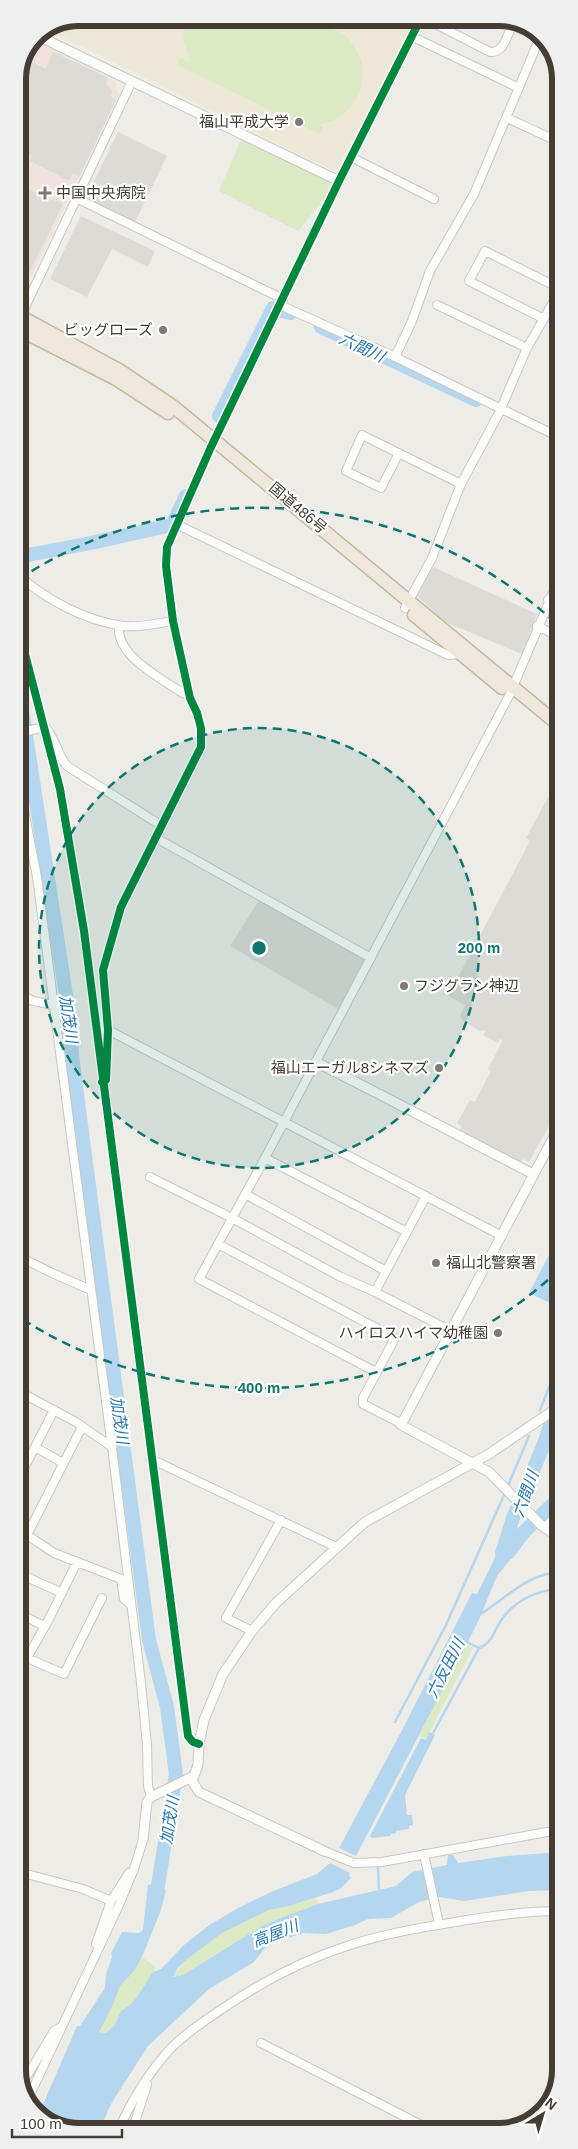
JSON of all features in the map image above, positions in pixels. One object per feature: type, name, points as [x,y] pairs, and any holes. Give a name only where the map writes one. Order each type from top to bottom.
[{"type":"highway","name":"国道486号","points":[[26,325],[119,370],[174,407],[213,443],[511,690],[552,728]]},
{"type":"highway","name":"国道486号","points":[[407,604],[460,654],[552,720]]},
{"type":"street","points":[[102,1082],[106,1080],[108,1030],[103,970],[121,908],[201,747],[201,728],[188,692],[173,620],[166,566],[167,547],[213,443],[351,157],[418,26]]},
{"type":"street","points":[[438,26],[490,52],[495,52],[502,46],[511,28]]},
{"type":"street","points":[[412,36],[519,88]]},
{"type":"street","points":[[45,39],[339,182]]},
{"type":"street","points":[[395,357],[412,321],[430,272],[474,194],[538,44]]},
{"type":"street","points":[[26,304],[132,81]]},
{"type":"street","points":[[506,118],[552,139]]},
{"type":"street","points":[[351,157],[434,199]]},
{"type":"street","points":[[76,198],[500,411],[552,434]]},
{"type":"street","points":[[544,319],[469,281],[485,250],[552,284]]},
{"type":"street","points":[[437,305],[527,348]]},
{"type":"street","points":[[407,604],[432,558],[461,484],[500,411],[527,348],[552,305]]},
{"type":"street","points":[[399,453],[381,488],[346,471],[362,435],[399,453],[461,484]]},
{"type":"street","points":[[178,525],[448,655],[460,654]]},
{"type":"street","points":[[26,582],[64,607],[90,618],[131,626],[173,620]]},
{"type":"street","points":[[376,1372],[199,1279],[316,1062],[511,690],[552,592]]},
{"type":"street","points":[[548,600],[552,602]]},
{"type":"street","points":[[119,625],[120,640],[137,662],[181,692],[185,694],[188,692]]},
{"type":"street","points":[[537,626],[552,634]]},
{"type":"street","points":[[26,657],[60,789],[82,921],[188,1736],[193,1742],[199,1744]]},
{"type":"street","points":[[45,727],[52,736],[67,766],[162,826]]},
{"type":"street","points":[[26,731],[45,727]]},
{"type":"street","points":[[26,820],[37,877],[112,1447],[145,1727],[148,1792],[152,1797]]},
{"type":"street","points":[[156,838],[371,958]]},
{"type":"street","points":[[26,997],[33,1001],[54,1005]]},
{"type":"street","points":[[108,1030],[502,1236]]},
{"type":"street","points":[[316,1062],[533,1174]]},
{"type":"street","points":[[402,1424],[552,1140]]},
{"type":"street","points":[[265,1158],[407,1232]]},
{"type":"street","points":[[150,1177],[232,1218],[338,1276],[375,1292],[451,1332]]},
{"type":"street","points":[[245,1194],[386,1271]]},
{"type":"street","points":[[375,1292],[426,1196]]},
{"type":"street","points":[[218,1244],[395,1338],[363,1398],[363,1404],[471,1464],[489,1472],[543,1527],[552,1533]]},
{"type":"street","points":[[26,1260],[91,1290]]},
{"type":"street","points":[[26,1395],[54,1410],[112,1447]]},
{"type":"street","points":[[26,1466],[54,1410]]},
{"type":"street","points":[[31,2092],[134,1869],[143,1840],[147,1802],[152,1797],[190,1779],[198,1765],[199,1744],[204,1720],[222,1674],[252,1632],[276,1603],[365,1522],[490,1454],[552,1412]]},
{"type":"street","points":[[26,1528],[82,1427]]},
{"type":"street","points":[[36,1448],[63,1463]]},
{"type":"street","points":[[151,1459],[336,1547]]},
{"type":"street","points":[[543,1527],[552,1519]]},
{"type":"street","points":[[252,1632],[226,1618],[281,1520]]},
{"type":"street","points":[[26,1537],[54,1553],[121,1579],[124,1599],[131,1605]]},
{"type":"street","points":[[77,1562],[48,1621],[27,1658],[64,1674],[102,1598]]},
{"type":"street","points":[[26,1577],[62,1593]]},
{"type":"street","points":[[26,1617],[44,1626]]},
{"type":"street","points":[[190,1779],[199,1792],[324,1851],[359,1864],[425,1856],[552,1832]]},
{"type":"street","points":[[425,1856],[438,1921]]},
{"type":"street","points":[[93,1961],[97,1940],[111,1902],[127,1875],[134,1869]]},
{"type":"street","points":[[26,1874],[83,1889],[111,1902]]},
{"type":"street","points":[[122,2123],[128,2109],[171,2048],[192,2029],[246,1993],[285,1972],[346,1946],[438,1921],[552,1912]]},
{"type":"street","points":[[27,2077],[54,2031],[60,2028]]},
{"type":"street","points":[[260,2043],[417,2123]]},
{"type":"street","points":[[135,2123],[148,2084],[155,2074],[154,2070]]},
{"type":"shaded area","name":"福山平成大学","points":[[79,26],[411,26],[336,172],[54,33],[69,27]]},
{"type":"shaded area","name":"中国中央病院","points":[[41,43],[108,77],[115,83],[119,96],[26,287],[26,79],[30,59]]},
{"type":"shaded area","points":[[53,52],[108,78],[106,84],[112,90],[111,97],[116,100],[79,177],[73,173],[69,181],[30,161],[31,155],[26,152],[26,75],[32,62],[46,69]]},
{"type":"shaded area","points":[[118,132],[167,156],[135,222],[86,198]]},
{"type":"shaded area","points":[[26,188],[63,204],[26,280]]},
{"type":"shaded area","points":[[81,216],[155,251],[148,267],[112,249],[87,297],[50,279]]},
{"type":"shaded area","points":[[433,567],[537,614],[522,654],[445,622],[417,596]]},
{"type":"shaded area","points":[[552,790],[552,1120],[529,1162],[523,1159],[520,1164],[459,1131],[462,1126],[457,1123],[470,1100],[475,1102],[491,1071],[488,1069],[503,1040],[500,1039],[498,1043],[483,1035],[486,1031],[480,1031],[462,1020],[460,1016],[465,1005],[448,996],[530,841],[526,838]]},
{"type":"shaded area","points":[[259,900],[365,959],[338,1009],[230,946]]},
{"type":"green space","points":[[185,26],[327,26],[346,36],[355,47],[361,60],[363,74],[361,88],[355,101],[346,112],[334,120],[319,125],[323,127],[320,134],[177,65],[180,58],[191,62],[183,41]]},
{"type":"green space","points":[[243,135],[339,181],[298,231],[219,191]]},
{"type":"green space","points":[[466,1644],[473,1648],[426,1739],[419,1736]]},
{"type":"green space","points":[[316,1898],[318,1904],[262,1926],[183,1975],[172,1977],[186,1960],[222,1933],[269,1910]]},
{"type":"green space","points":[[142,1957],[156,1967],[145,1986],[133,2003],[121,2011],[114,2026],[106,2033],[98,2032],[112,2007],[120,1986],[135,1970]]},
{"type":"water","points":[[552,1249],[552,1304],[529,1293]]},
{"type":"water","points":[[505,1533],[524,1542],[497,1576],[478,1622],[356,1856],[339,1848],[472,1593],[477,1594]]},
{"type":"water","points":[[429,1732],[435,1735],[405,1795],[407,1815],[412,1815],[413,1825],[409,1826],[409,1829],[396,1831],[396,1833],[390,1836],[372,1838],[370,1836],[421,1738],[426,1740]]},
{"type":"water","name":"高屋川","points":[[552,1853],[552,1890],[529,1891],[464,1901],[439,1897],[419,1902],[391,1918],[368,1919],[326,1934],[303,1933],[278,1941],[265,1948],[254,1962],[209,1989],[148,2046],[111,2104],[103,2123],[65,2121],[50,2114],[42,2107],[77,2026],[80,2026],[105,1988],[106,1974],[112,1957],[111,1953],[122,1932],[139,1933],[143,1930],[148,1884],[166,1890],[161,1910],[142,1957],[135,1970],[120,1986],[99,2032],[106,2033],[114,2026],[121,2011],[136,1999],[153,1972],[161,1969],[184,1945],[208,1926],[238,1908],[271,1892],[317,1874],[330,1863],[350,1873],[349,1876],[351,1878],[341,1888],[289,1906],[269,1910],[222,1933],[186,1960],[177,1969],[173,1977],[183,1975],[262,1926],[318,1904],[396,1886],[412,1872],[447,1865],[448,1855],[453,1855],[458,1863],[507,1856]]},
{"type":"waterway","name":"六間川","points":[[219,416],[273,308],[290,313]]},
{"type":"waterway","name":"六間川","points":[[321,327],[476,400]]},
{"type":"waterway","name":"六間川","points":[[26,555],[172,525],[186,496]]},
{"type":"waterway","name":"加茂川","points":[[26,736],[71,1028],[72,1055],[79,1110],[149,1640],[167,1707],[176,1774],[155,1904]]},
{"type":"waterway","points":[[540,1410],[552,1380]]},
{"type":"waterway","name":"六間川","points":[[502,1553],[513,1518],[552,1420]]},
{"type":"waterway","points":[[507,1488],[529,1436]]},
{"type":"waterway","points":[[395,1722],[446,1625],[505,1493]]},
{"type":"waterway","name":"六反田川","points":[[508,1553],[523,1533],[552,1505]]},
{"type":"waterway","points":[[479,1615],[527,1582],[552,1573]]},
{"type":"waterway","points":[[432,1735],[479,1648],[489,1641],[505,1615],[526,1598],[552,1590]]},
{"type":"waterway","points":[[465,1641],[479,1648]]},
{"type":"waterway","points":[[378,1868],[379,1891]]},
{"type":"cycle path","points":[[102,1082],[106,1080],[108,1030],[103,970],[121,907],[201,747],[201,728],[190,698],[173,621],[166,566],[167,547],[211,447],[339,181],[417,26]]},
{"type":"cycle path","points":[[26,658],[60,789],[84,931],[188,1736],[193,1742],[199,1744]]},
{"type":"place","name":"福山平成大学","points":[[299,122]]},
{"type":"place","name":"中国中央病院","points":[[45,193]]},
{"type":"place","name":"ビッグローズ","points":[[163,330]]},
{"type":"place","name":"フジグラン神辺","points":[[404,986]]},
{"type":"place","name":"福山エーガル8シネマズ","points":[[439,1068]]},
{"type":"place","name":"福山北警察署","points":[[436,1263]]},
{"type":"place","name":"ハイロスハイマ幼稚園","points":[[498,1333]]}]
